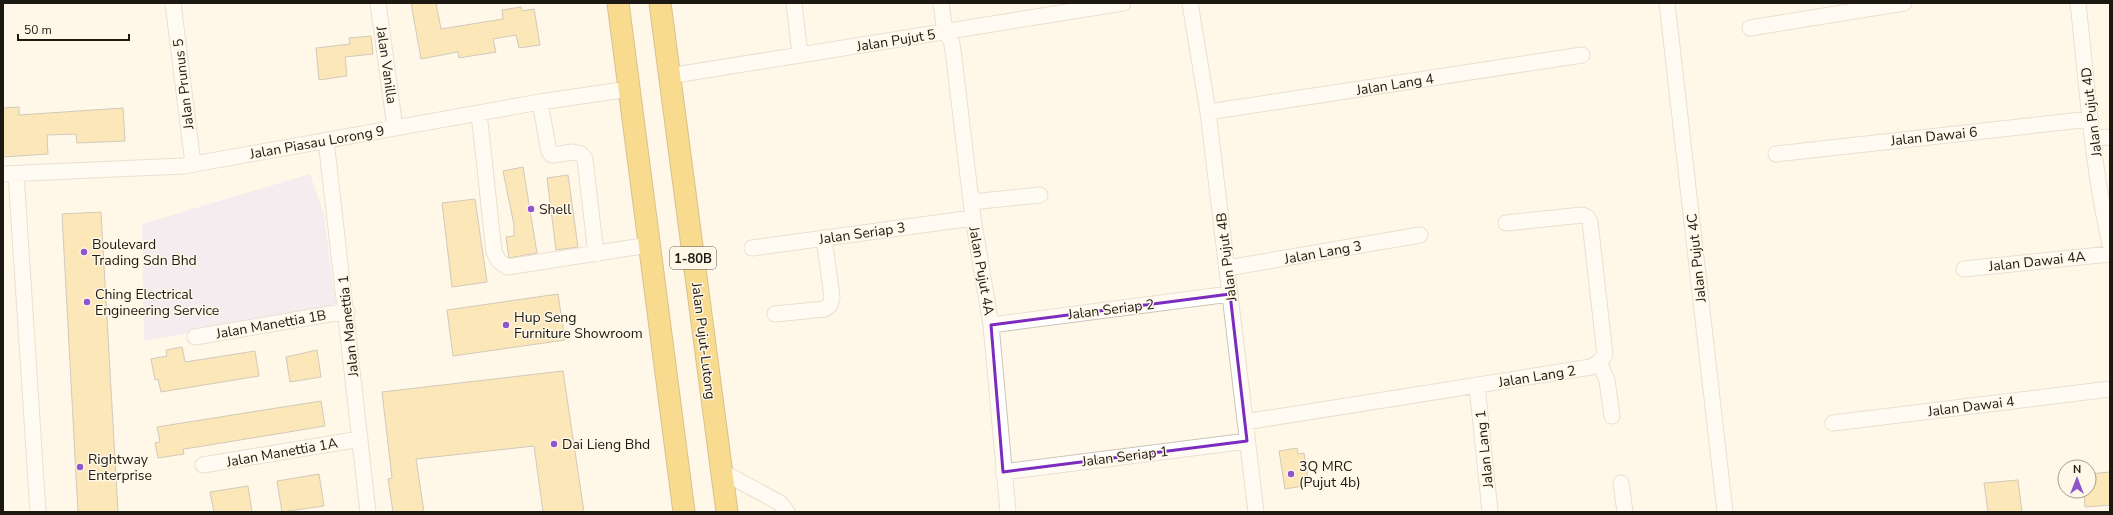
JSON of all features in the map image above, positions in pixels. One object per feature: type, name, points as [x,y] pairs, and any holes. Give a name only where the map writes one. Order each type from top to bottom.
[{"type":"highway","points":[[618,3],[648,245],[684,512]]},
{"type":"highway","name":"Jalan Pujut-Lutong","points":[[660,3],[727,512]]},
{"type":"street","name":"Jalan Prunus 5","points":[[173,3],[193,164]]},
{"type":"street","name":"Jalan Vanilla","points":[[378,3],[395,128]]},
{"type":"street","points":[[794,3],[800,55]]},
{"type":"street","name":"Jalan Pujut 4A","points":[[941,3],[945,32],[951,40],[953,50],[973,218],[991,325],[1003,472],[1008,512]]},
{"type":"street","name":"Jalan Pujut 5","points":[[669,76],[1123,3]]},
{"type":"street","name":"Jalan Pujut 4B","points":[[1190,3],[1208,112],[1256,512]]},
{"type":"street","name":"Jalan Pujut 4C","points":[[1667,3],[1725,512]]},
{"type":"street","points":[[1750,28],[1904,3]]},
{"type":"street","name":"Jalan Pujut 4D","points":[[2078,3],[2104,220],[2110,244]]},
{"type":"street","name":"Jalan Lang 4","points":[[1208,112],[1582,56]]},
{"type":"street","name":"Jalan Piasau Lorong 9","points":[[9,174],[193,164],[540,102],[629,89]]},
{"type":"street","points":[[540,102],[549,152],[552,155],[577,153],[581,154],[586,159],[596,254]]},
{"type":"street","points":[[479,113],[494,252],[499,261],[507,266],[596,254],[648,245]]},
{"type":"street","name":"Jalan Dawai 6","points":[[1776,154],[2091,118]]},
{"type":"street","points":[[2094,138],[2110,137]]},
{"type":"street","name":"Jalan Manettia 1","points":[[326,140],[368,512]]},
{"type":"street","points":[[9,174],[38,512]]},
{"type":"street","points":[[971,202],[1040,195]]},
{"type":"street","points":[[1506,223],[1582,215],[1587,217],[1590,222],[1605,355],[1599,362],[1607,380],[1612,416]]},
{"type":"street","name":"Jalan Seriap 3","points":[[752,248],[973,218]]},
{"type":"street","name":"Jalan Lang 3","points":[[1227,268],[1420,235]]},
{"type":"street","points":[[775,314],[825,309],[830,305],[832,297],[824,238]]},
{"type":"street","name":"Jalan Dawai 4A","points":[[1964,269],[2110,254]]},
{"type":"street","name":"Jalan Seriap 2","points":[[991,325],[1230,294]]},
{"type":"street","name":"Jalan Manettia 1B","points":[[195,337],[346,311]]},
{"type":"street","name":"Jalan Lang 2","points":[[1245,422],[1591,367],[1599,362]]},
{"type":"street","name":"Jalan Lang 1","points":[[1477,386],[1490,512]]},
{"type":"street","name":"Jalan Dawai 4","points":[[1832,423],[2110,389]]},
{"type":"street","name":"Jalan Manettia 1A","points":[[203,465],[360,439]]},
{"type":"street","name":"Jalan Seriap 1","points":[[1003,472],[1247,441]]},
{"type":"street","points":[[721,471],[780,503],[788,512]]},
{"type":"street","points":[[1621,484],[1625,512]]},
{"type":"highlighted area","points":[[1230,294],[1247,441],[1003,472],[991,325]]},
{"type":"shaded area","points":[[310,174],[324,215],[336,306],[144,341],[142,224]]},
{"type":"building","points":[[411,3],[436,3],[441,29],[503,19],[502,10],[521,7],[522,11],[534,9],[540,45],[519,48],[516,35],[493,39],[496,52],[459,58],[458,52],[421,59]]},
{"type":"building","points":[[371,36],[373,54],[345,57],[347,76],[319,80],[316,48],[350,44],[349,38]]},
{"type":"building","points":[[19,107],[19,115],[123,108],[125,141],[77,143],[76,134],[47,135],[48,154],[3,157],[3,108]]},
{"type":"building","points":[[523,167],[537,253],[509,258],[506,237],[514,236],[514,225],[503,171]]},
{"type":"building","points":[[568,175],[578,247],[556,250],[547,178]]},
{"type":"building","points":[[475,199],[487,282],[452,287],[442,203]]},
{"type":"building","points":[[101,212],[118,512],[78,512],[62,214]]},
{"type":"building","name":"Hup Seng Furniture Showroom","points":[[558,294],[565,340],[453,356],[447,310]]},
{"type":"building","points":[[182,347],[185,362],[255,351],[259,376],[161,392],[158,379],[155,380],[151,359],[167,356],[166,350]]},
{"type":"building","points":[[317,350],[321,377],[290,382],[286,357]]},
{"type":"building","points":[[563,371],[584,512],[543,512],[534,446],[416,459],[424,512],[393,512],[388,479],[392,478],[382,392]]},
{"type":"building","points":[[321,401],[325,426],[183,449],[184,454],[158,458],[155,443],[160,442],[157,427]]},
{"type":"building","points":[[1297,448],[1298,454],[1304,453],[1309,485],[1285,489],[1279,451]]},
{"type":"building","points":[[2110,472],[2110,505],[2085,507],[2084,499],[2097,499],[2097,473]]},
{"type":"building","points":[[319,474],[324,506],[282,512],[277,481]]},
{"type":"building","points":[[2018,480],[2022,512],[1988,512],[1984,483]]},
{"type":"building","points":[[248,486],[252,512],[214,512],[210,492]]},
{"type":"place","name":"Shell","points":[[531,209]]},
{"type":"place","name":"Boulevard Trading Sdn Bhd","points":[[84,252]]},
{"type":"place","name":"Ching Electrical Engineering Service","points":[[87,302]]},
{"type":"place","name":"Hup Seng Furniture Showroom","points":[[506,325]]},
{"type":"place","name":"Dai Lieng Bhd","points":[[554,444]]},
{"type":"place","name":"Rightway Enterprise","points":[[80,467]]},
{"type":"place","name":"3Q MRC (Pujut 4b)","points":[[1291,474]]}]
